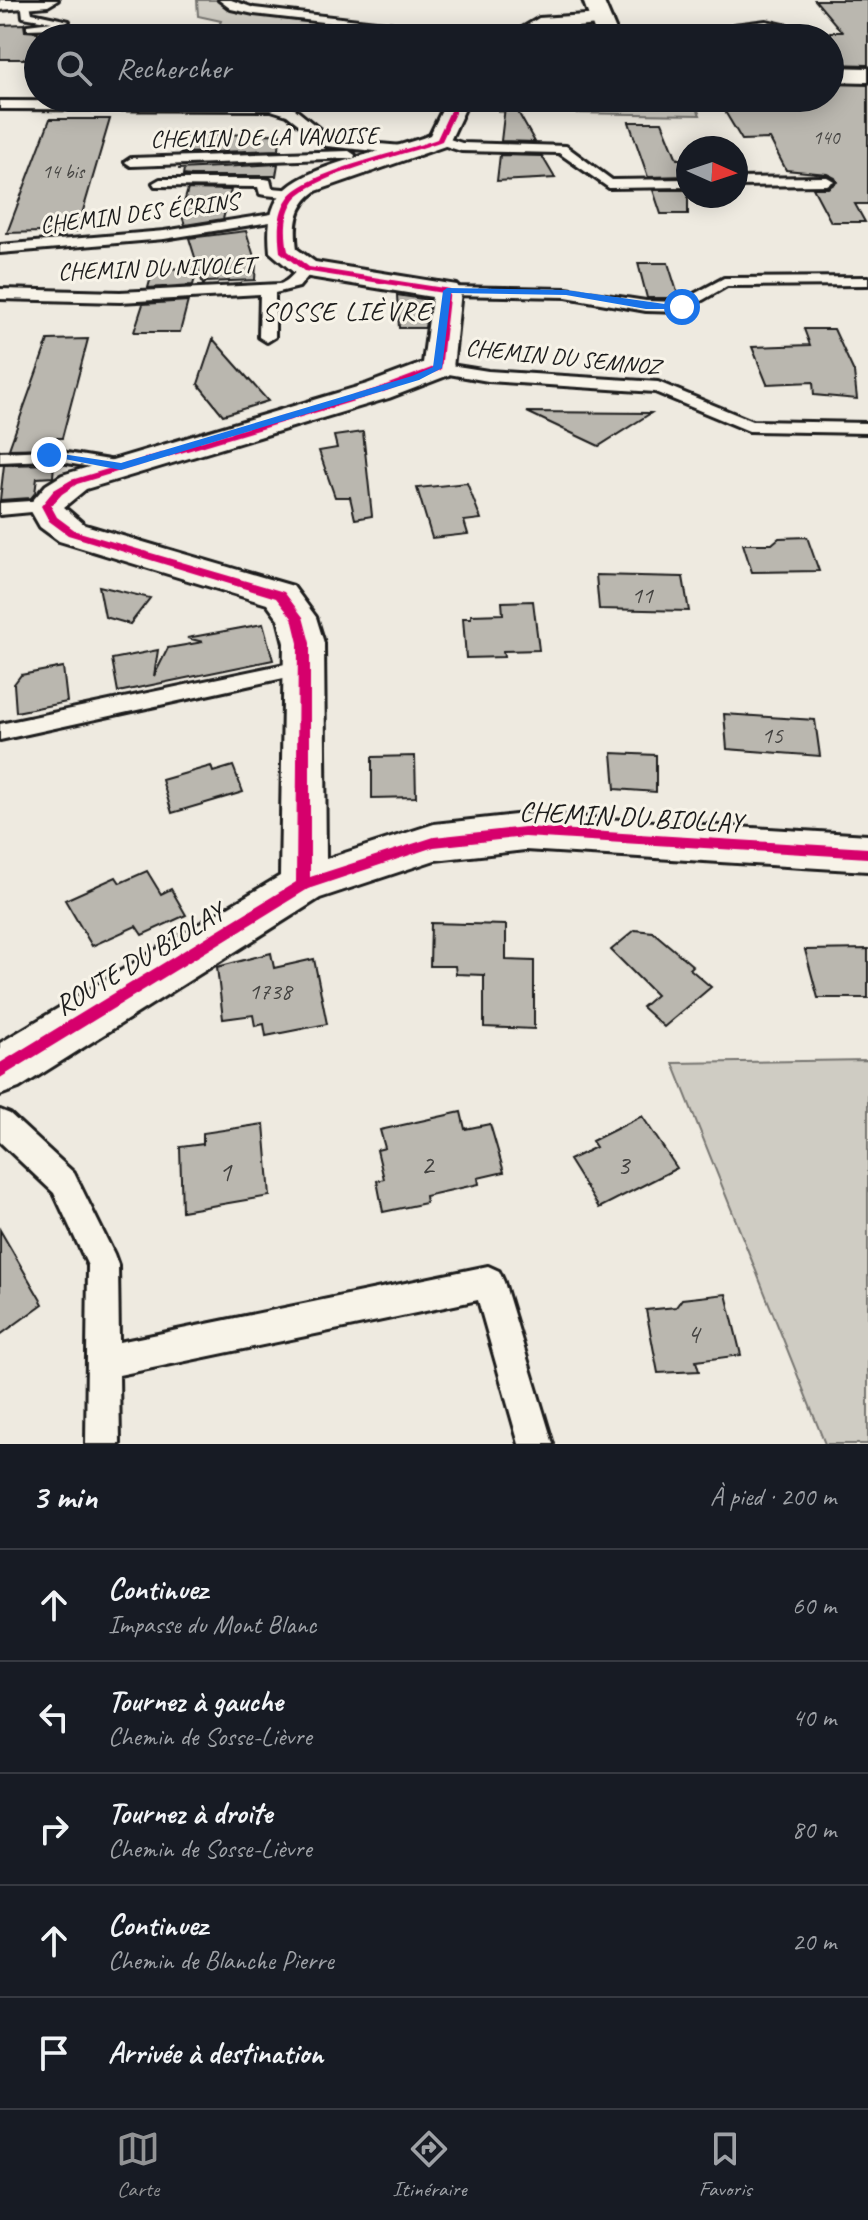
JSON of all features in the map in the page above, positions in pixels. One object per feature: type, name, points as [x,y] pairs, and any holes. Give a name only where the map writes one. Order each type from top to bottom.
[{"type":"street","points":[[0,4],[48,0]]},
{"type":"street","points":[[593,0],[603,24]]},
{"type":"street","points":[[844,74],[868,75]]},
{"type":"street","points":[[303,885],[304,643],[297,617],[280,595],[72,533],[53,519],[46,506],[58,492],[74,482],[378,391],[438,368],[447,291],[307,269],[284,252],[281,235],[289,205],[325,178],[418,149],[448,112]]},
{"type":"street","name":"CHEMIN DU BIOLLAY","points":[[303,885],[434,842],[525,832],[868,853]]},
{"type":"street","name":"ROUTE DU BIOLAY","points":[[0,1071],[303,885]]},
{"type":"lane","points":[[224,0],[235,7],[254,11],[362,24]]},
{"type":"lane","points":[[25,2],[27,15],[64,21],[60,24]]},
{"type":"lane","name":"CHEMIN DE LA VANOISE","points":[[0,105],[24,105]]},
{"type":"lane","name":"CHEMIN DE LA VANOISE","points":[[291,112],[330,143],[418,149]]},
{"type":"lane","points":[[418,149],[562,149],[609,184],[676,183]]},
{"type":"lane","name":"CHEMIN DE LA VANOISE","points":[[131,162],[418,149]]},
{"type":"lane","points":[[748,182],[827,181]]},
{"type":"lane","points":[[160,183],[265,183],[265,191],[289,205]]},
{"type":"lane","name":"CHEMIN DES ÉCRINS","points":[[0,249],[164,235],[289,205]]},
{"type":"lane","name":"CHEMIN DU NIVOLET","points":[[0,294],[120,297],[268,289],[294,284],[307,269]]},
{"type":"lane","points":[[447,291],[566,293],[646,306],[682,307],[724,282],[868,281]]},
{"type":"lane","points":[[267,337],[268,289]]},
{"type":"lane","name":"CHEMIN DU SEMNOZ","points":[[438,368],[488,376],[658,387],[749,426],[868,428]]},
{"type":"lane","points":[[0,457],[49,455],[121,467]]},
{"type":"lane","points":[[0,509],[46,506]]},
{"type":"lane","points":[[0,732],[304,667]]},
{"type":"lane","points":[[0,1123],[64,1183],[103,1265],[103,1444]]},
{"type":"lane","points":[[103,1362],[488,1282],[536,1444]]},
{"type":"shaded area","points":[[197,0],[218,0],[251,14],[353,24],[220,24],[221,21],[198,16]]},
{"type":"shaded area","points":[[498,112],[699,112],[700,115]]},
{"type":"shaded area","points":[[868,1060],[868,1444],[825,1444],[673,1063]]},
{"type":"building","points":[[815,0],[868,0],[868,65],[844,64],[844,24],[835,24]]},
{"type":"building","points":[[24,24],[24,59],[0,59],[0,25]]},
{"type":"building","points":[[844,84],[868,85],[868,204],[855,204],[865,222],[831,222],[813,188],[828,188],[837,182],[835,178],[827,174],[786,170],[770,139],[748,140],[748,136],[740,136],[725,112],[844,112]]},
{"type":"building","points":[[504,112],[518,112],[535,142],[501,141]]},
{"type":"building","points":[[50,119],[110,119],[77,231],[7,233]]},
{"type":"building","points":[[629,122],[662,122],[676,157],[676,176],[648,177]]},
{"type":"building","points":[[280,134],[279,150],[181,153],[185,135]]},
{"type":"building","points":[[500,155],[542,156],[555,178],[497,181]]},
{"type":"building","points":[[278,164],[276,176],[192,176],[183,175],[184,169],[178,169]]},
{"type":"building","points":[[188,189],[231,190],[223,219],[185,225],[181,213]]},
{"type":"building","points":[[653,190],[676,190],[676,208],[688,208],[688,214],[661,214]]},
{"type":"building","points":[[246,231],[256,263],[255,280],[206,282],[203,285],[189,238]]},
{"type":"building","points":[[638,263],[668,263],[679,298],[647,298]]},
{"type":"building","points":[[198,267],[193,285],[148,288],[153,270]]},
{"type":"building","points":[[397,295],[429,300],[425,328],[399,328]]},
{"type":"building","points":[[188,301],[180,332],[134,332],[143,304]]},
{"type":"building","points":[[804,329],[834,329],[854,372],[857,399],[814,395],[813,382],[767,384],[752,347],[810,345]]},
{"type":"building","points":[[88,339],[62,438],[57,438],[56,448],[9,449],[48,340]]},
{"type":"building","points":[[213,339],[268,401],[223,415],[198,384]]},
{"type":"building","points":[[527,412],[651,413],[599,446]]},
{"type":"building","points":[[363,432],[372,516],[355,519],[350,497],[335,497],[319,451],[337,448],[334,436]]},
{"type":"building","points":[[54,464],[53,477],[37,478],[31,498],[0,500],[4,465]]},
{"type":"building","points":[[467,483],[481,519],[464,521],[468,534],[432,538],[417,488]]},
{"type":"building","points":[[807,537],[819,571],[752,572],[743,544],[772,544],[779,538]]},
{"type":"building","points":[[596,575],[683,577],[689,611],[599,609]]},
{"type":"building","points":[[99,586],[150,598],[130,624],[105,617]]},
{"type":"building","points":[[533,601],[539,650],[503,651],[504,657],[466,658],[463,618],[503,614],[502,602]]},
{"type":"building","points":[[263,624],[273,660],[118,692],[112,659],[158,650],[154,676],[168,648],[203,642],[187,638]]},
{"type":"building","points":[[63,667],[67,702],[16,712],[14,684],[21,675]]},
{"type":"building","points":[[724,714],[815,720],[820,756],[727,749]]},
{"type":"building","points":[[612,753],[656,755],[656,792],[615,789]]},
{"type":"building","points":[[415,756],[416,797],[372,798],[372,757]]},
{"type":"building","points":[[211,766],[213,772],[233,766],[243,792],[172,813],[162,780]]},
{"type":"building","points":[[147,871],[161,894],[171,889],[186,915],[142,935],[136,926],[92,946],[65,900],[116,877],[120,883]]},
{"type":"building","points":[[431,923],[506,925],[506,960],[534,961],[534,1029],[484,1027],[484,975],[456,974],[455,966],[430,966]]},
{"type":"building","points":[[635,930],[653,932],[693,966],[690,969],[711,987],[664,1027],[642,1007],[656,995],[611,950]]},
{"type":"building","points":[[868,949],[868,998],[818,998],[805,950]]},
{"type":"building","points":[[271,953],[274,968],[314,959],[327,1024],[266,1036],[264,1024],[255,1026],[253,1015],[223,1019],[217,967]]},
{"type":"building","points":[[461,1112],[465,1129],[490,1124],[504,1172],[478,1178],[479,1184],[425,1196],[426,1203],[383,1212],[377,1181],[384,1179],[377,1150],[385,1148],[380,1130]]},
{"type":"building","points":[[642,1116],[677,1168],[599,1208],[569,1160],[596,1147],[592,1141]]},
{"type":"building","points":[[264,1124],[270,1196],[182,1211],[180,1147],[203,1144],[203,1133]]},
{"type":"building","points":[[0,1230],[43,1304],[0,1335]]},
{"type":"building","points":[[726,1294],[741,1355],[696,1361],[699,1371],[658,1373],[646,1310],[676,1307],[682,1299]]},
{"type":"cycle path","points":[[303,885],[304,643],[297,617],[280,595],[72,533],[53,519],[46,506],[58,492],[74,482],[378,391],[438,368],[447,291],[307,269],[284,252],[282,237],[287,206],[295,194],[342,171],[440,140],[453,112]]},
{"type":"cycle path","points":[[0,1071],[303,885],[434,842],[525,832],[868,853]]},
{"type":"district","name":"SOSSE LIÈVRE","points":[[347,311]]},
{"type":"route","points":[[49,455],[121,467],[415,378],[438,368],[447,291],[566,293],[646,306],[682,307]]}]
